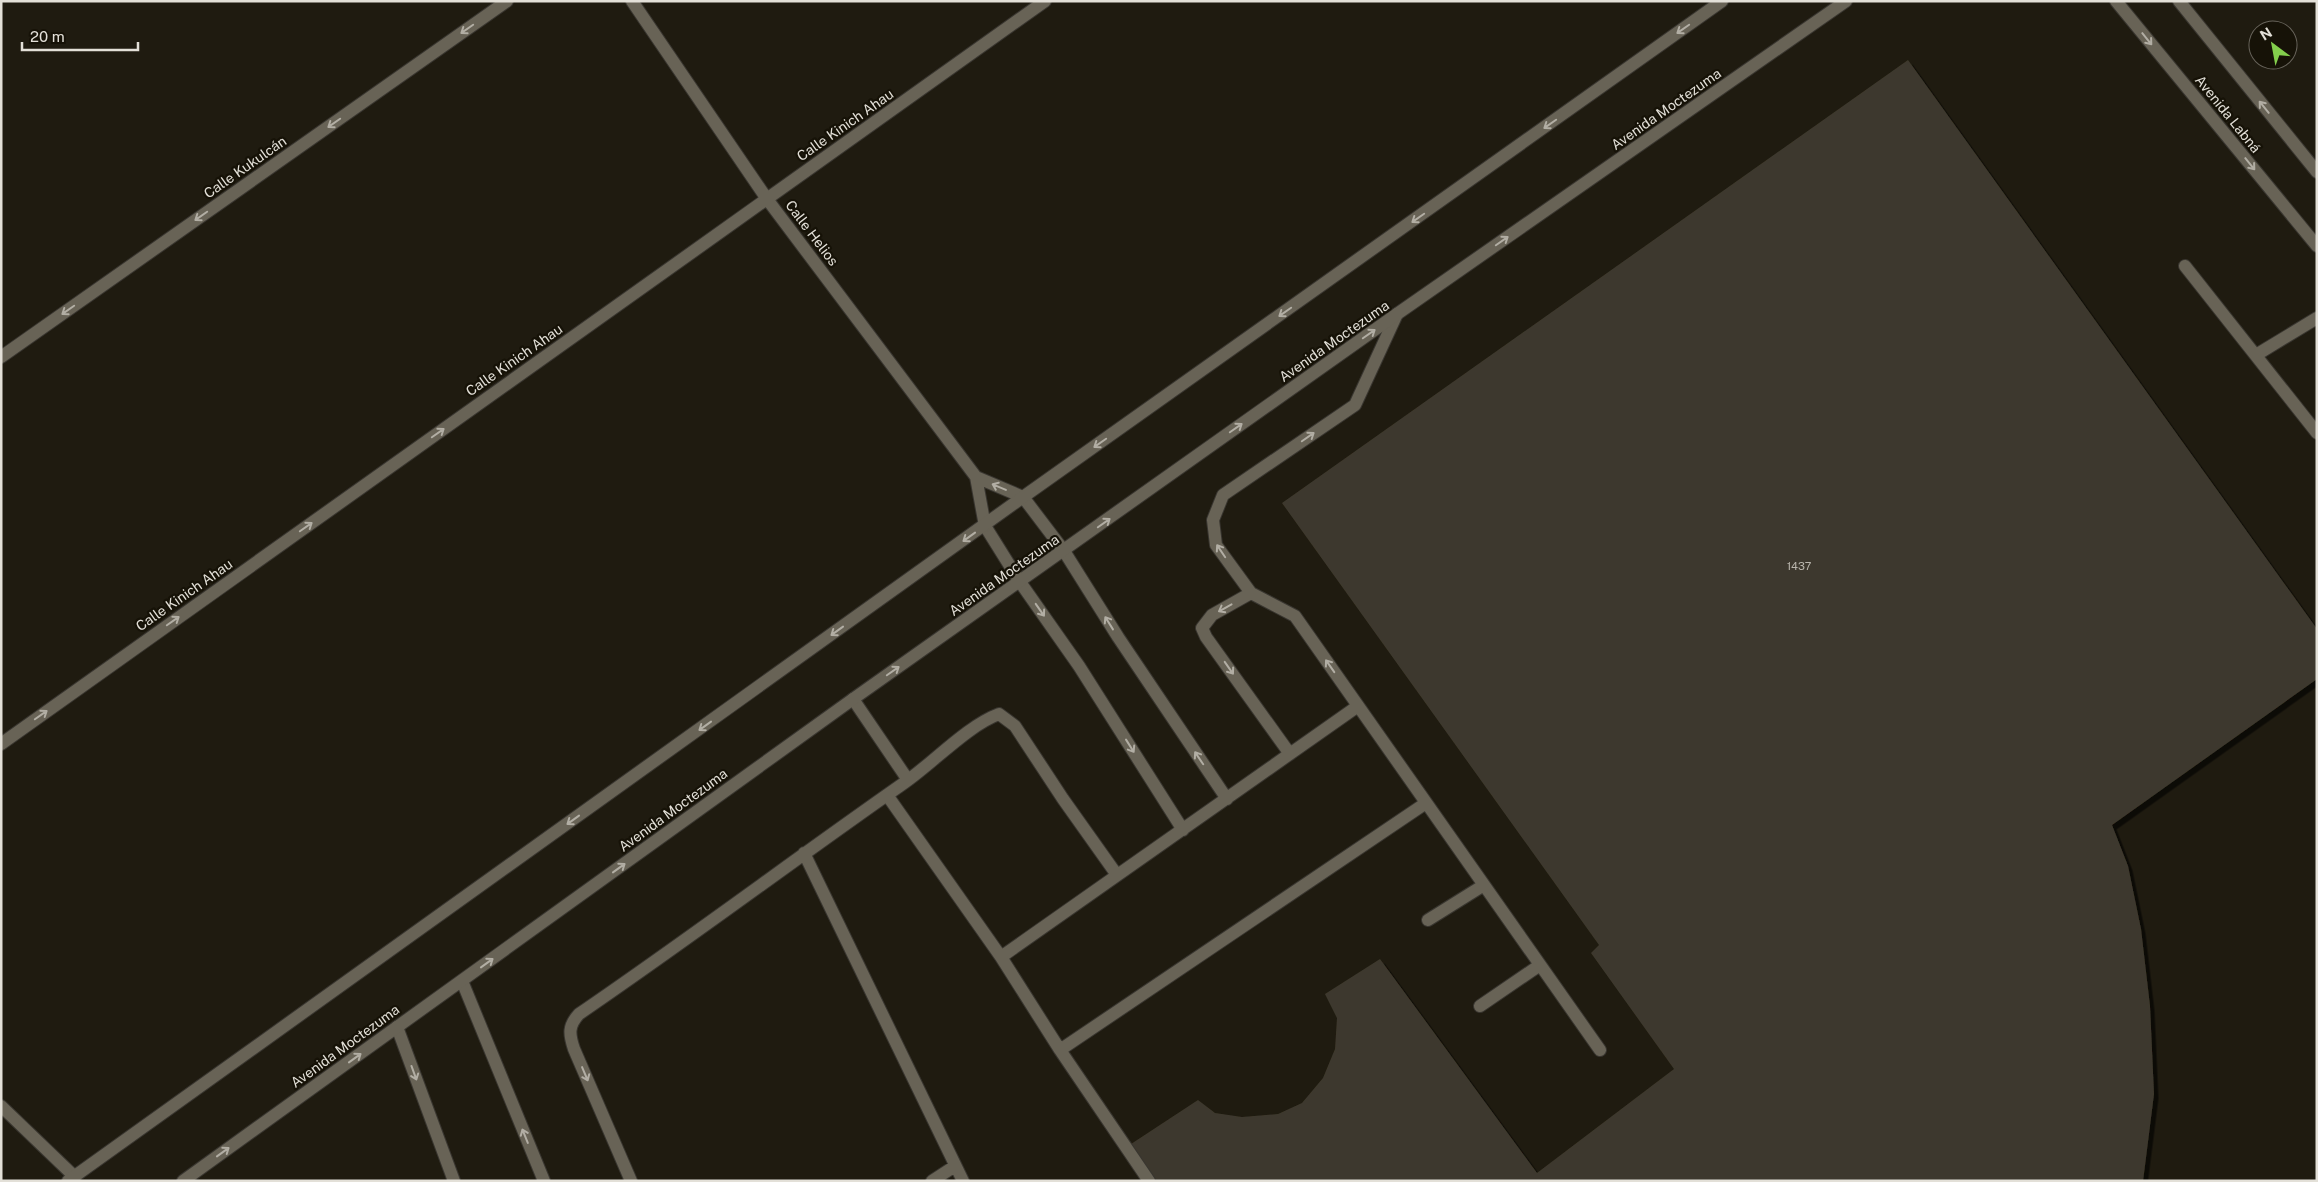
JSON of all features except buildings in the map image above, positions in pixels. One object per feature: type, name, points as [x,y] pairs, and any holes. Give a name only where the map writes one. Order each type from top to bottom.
[{"type":"street","name":"Calle Kukulcán","points":[[1,357],[506,1]]},
{"type":"street","name":"Calle Helios","points":[[632,1],[767,199],[976,477],[985,526]]},
{"type":"street","name":"Calle Kinich Ahau","points":[[1,744],[1045,1]]},
{"type":"street","points":[[1,1106],[71,1179],[1023,497],[1722,1]]},
{"type":"street","name":"Avenida Moctezuma","points":[[183,1181],[853,699],[1397,314],[1846,1]]},
{"type":"street","name":"Avenida Labná","points":[[2116,1],[2317,246]]},
{"type":"street","points":[[2178,1],[2317,172]]},
{"type":"street","points":[[2184,266],[2317,433]]},
{"type":"street","points":[[1397,314],[1355,405],[1224,495],[1213,520],[1216,545],[1251,593],[1295,616],[1600,1050]]},
{"type":"street","points":[[2256,355],[2317,318]]},
{"type":"street","points":[[976,477],[1023,497],[1064,551],[1118,637],[1227,799]]},
{"type":"street","points":[[985,526],[1020,582],[1079,666],[1183,830]]},
{"type":"street","points":[[1251,593],[1212,615],[1202,628],[1206,637],[1290,754]]},
{"type":"street","points":[[853,699],[908,780]]},
{"type":"street","points":[[1002,957],[1358,706]]},
{"type":"street","points":[[631,1181],[574,1049],[569,1029],[580,1014],[667,954],[804,853],[908,780],[980,724],[999,714],[1015,726],[1063,799],[1117,875]]},
{"type":"street","points":[[887,795],[1002,957],[1060,1050],[1149,1181]]},
{"type":"street","points":[[1060,1050],[1426,802]]},
{"type":"street","points":[[804,853],[962,1181]]},
{"type":"street","points":[[1428,920],[1484,885]]},
{"type":"street","points":[[1480,1006],[1540,965]]},
{"type":"street","points":[[462,981],[544,1181]]},
{"type":"street","points":[[397,1027],[454,1181]]},
{"type":"street","points":[[932,1181],[955,1166]]}]
